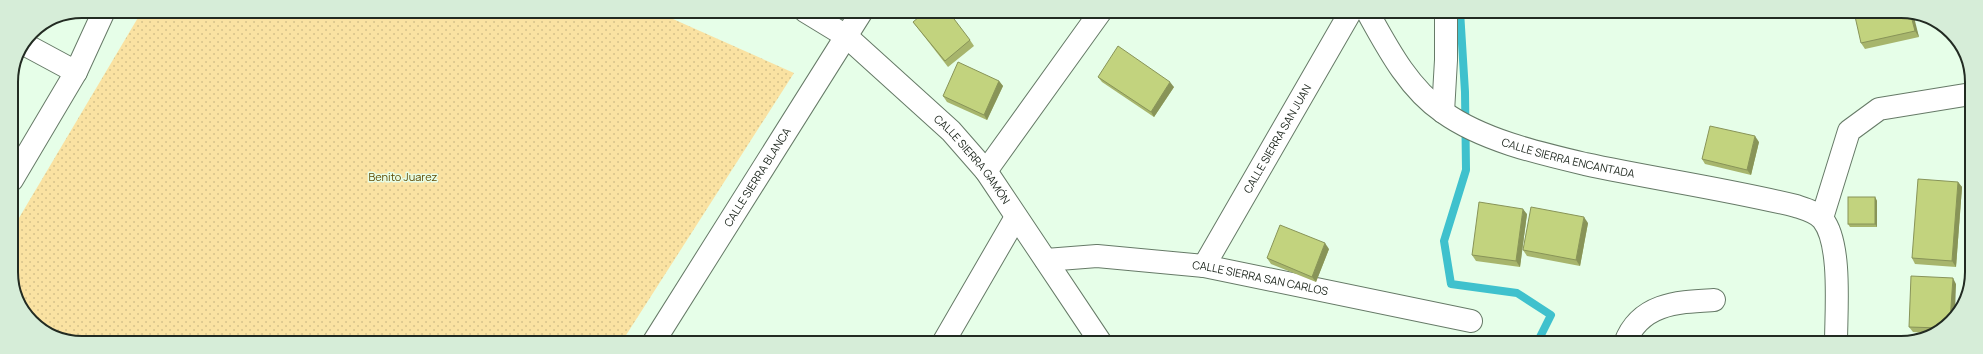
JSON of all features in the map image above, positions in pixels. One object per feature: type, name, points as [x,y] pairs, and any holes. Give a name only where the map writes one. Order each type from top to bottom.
[{"type":"street","points":[[18,170],[76,72],[101,18]]},
{"type":"street","name":"CALLE SIERRA GAMÓN","points":[[817,18],[846,36],[951,131],[986,171],[1096,336]]},
{"type":"street","name":"CALLE SIERRA BLANCA","points":[[657,336],[858,18]]},
{"type":"street","points":[[986,171],[1096,18]]},
{"type":"street","name":"CALLE SIERRA SAN JUAN","points":[[1204,266],[1347,18]]},
{"type":"street","name":"CALLE SIERRA ENCANTADA","points":[[1371,18],[1403,73],[1443,112],[1482,133],[1538,153],[1622,172],[1764,198],[1809,210],[1822,218]]},
{"type":"street","points":[[1443,112],[1446,60],[1446,18]]},
{"type":"street","points":[[29,47],[76,72]]},
{"type":"street","points":[[1836,336],[1834,243],[1829,229],[1822,218],[1849,130],[1879,109],[1965,95]]},
{"type":"street","points":[[947,336],[1016,217]]},
{"type":"street","name":"CALLE SIERRA SAN CARLOS","points":[[1046,260],[1097,256],[1204,266],[1471,321]]},
{"type":"street","points":[[1629,336],[1637,324],[1649,313],[1662,305],[1679,302],[1714,300]]},
{"type":"green space","name":"Benito Juarez","points":[[138,18],[671,18],[794,73],[625,336],[82,336],[65,334],[57,331],[40,320],[34,314],[23,297],[19,285],[18,272],[18,220]]},
{"type":"building","points":[[918,18],[953,18],[970,40],[945,61],[913,22]]},
{"type":"building","points":[[1855,18],[1912,19],[1915,31],[1861,43]]},
{"type":"building","points":[[1118,46],[1170,82],[1151,112],[1098,77]]},
{"type":"building","points":[[958,62],[999,81],[984,115],[943,96]]},
{"type":"building","points":[[1710,126],[1755,136],[1747,170],[1702,159]]},
{"type":"building","points":[[1918,179],[1958,182],[1952,261],[1912,258]]},
{"type":"building","points":[[1848,197],[1875,197],[1875,224],[1848,224]]},
{"type":"building","points":[[1479,202],[1523,209],[1516,261],[1472,255]]},
{"type":"building","points":[[1531,207],[1584,217],[1576,260],[1523,250]]},
{"type":"building","points":[[1280,225],[1325,243],[1312,277],[1267,258]]},
{"type":"building","points":[[1911,276],[1953,278],[1951,312],[1932,328],[1909,327]]},
{"type":"waterway","points":[[1460,18],[1465,92],[1466,170],[1444,241],[1451,284],[1517,293],[1551,315],[1540,336]]}]
